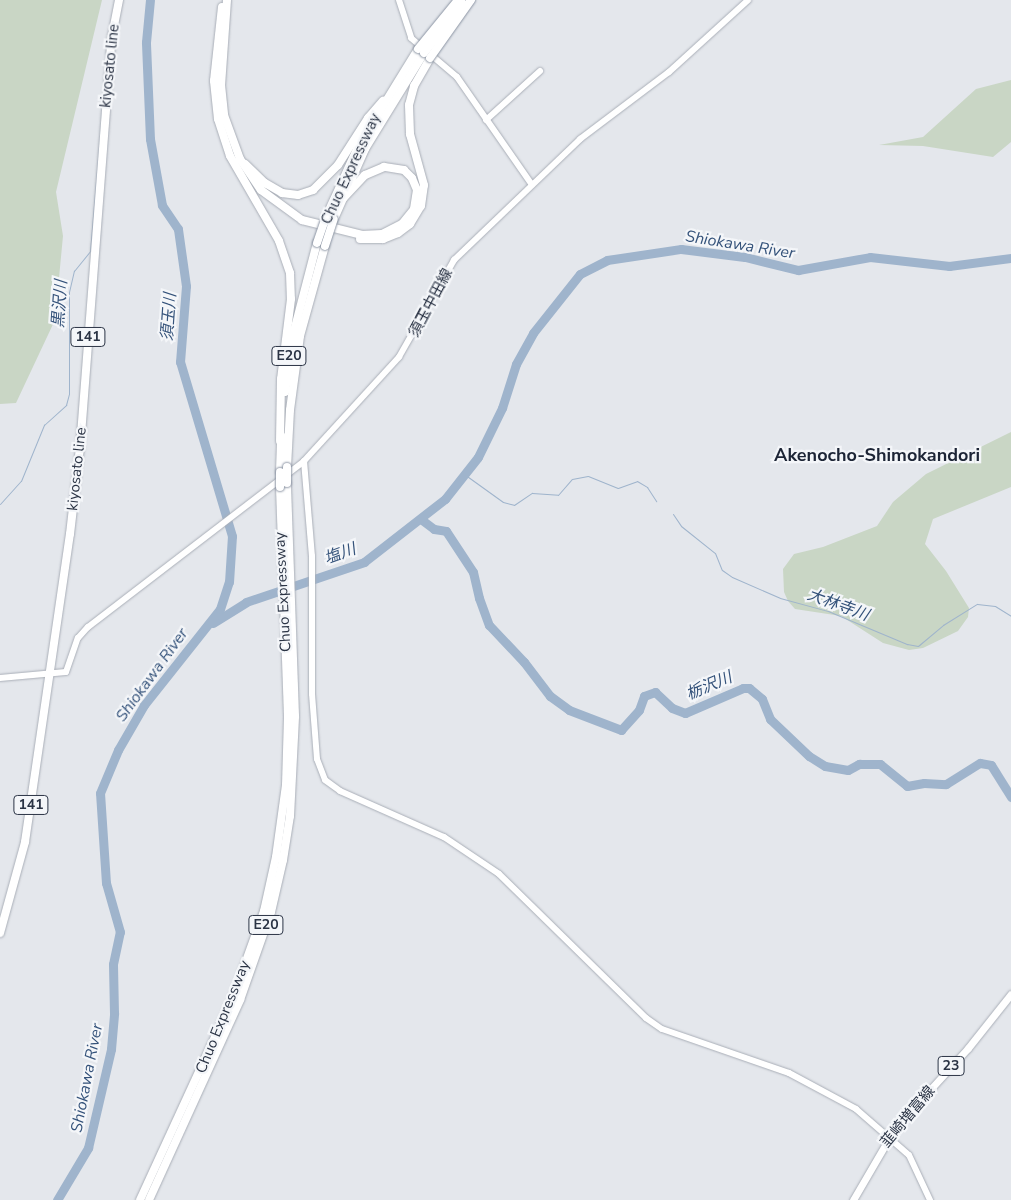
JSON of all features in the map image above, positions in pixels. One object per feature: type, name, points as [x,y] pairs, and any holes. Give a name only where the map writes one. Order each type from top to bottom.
[{"type":"highway","name":"kiyosato line","points":[[0,933],[25,842],[80,448],[112,36],[119,0]]},
{"type":"highway","points":[[222,0],[221,85],[224,115],[240,160],[250,178],[280,207],[313,225],[350,233],[382,234],[397,227],[414,210],[417,190],[412,178],[404,170],[384,167],[365,175],[341,201]]},
{"type":"highway","points":[[227,0],[214,81],[216,110],[225,143],[240,176],[279,241],[290,273],[291,299],[281,379],[280,441]]},
{"type":"highway","name":"Chuo Expressway","points":[[330,218],[341,201],[378,125],[458,0]]},
{"type":"highway","name":"Chuo Expressway","points":[[284,470],[280,441],[292,335],[321,244],[351,160],[383,101],[466,0]]},
{"type":"highway","points":[[240,176],[273,207],[311,229],[360,240],[383,238],[398,233],[415,218],[423,200],[422,176],[410,134],[409,105],[424,53],[472,0]]},
{"type":"highway","points":[[240,160],[265,183],[282,193],[298,194],[313,190],[338,165],[368,118],[383,101]]},
{"type":"highway","name":"Chuo Expressway","points":[[149,1200],[240,1000],[271,912],[283,860],[292,796],[295,716],[286,567],[284,470],[298,351],[321,244]]},
{"type":"highway","name":"Chuo Expressway","points":[[140,1200],[209,1056],[264,910],[276,857],[286,785],[289,630]]},
{"type":"main road","name":"韮崎増富線","points":[[853,1200],[889,1136],[968,1048],[1011,994]]},
{"type":"street","points":[[399,0],[414,42],[457,77],[532,185]]},
{"type":"street","name":"須玉中田線","points":[[49,674],[66,672],[78,638],[115,604],[246,507],[304,461],[399,357],[454,260],[580,139],[669,72],[748,0]]},
{"type":"street","points":[[486,120],[540,72]]},
{"type":"street","points":[[304,461],[312,556],[311,619],[317,759],[321,774],[332,787],[420,824],[499,874],[646,1018],[662,1029],[812,1084],[856,1109],[909,1155],[930,1200]]},
{"type":"street","points":[[0,678],[49,674]]},
{"type":"green space","points":[[0,0],[102,0],[56,192],[63,236],[55,320],[16,403],[0,404]]},
{"type":"green space","points":[[1011,80],[1011,142],[993,157],[923,146],[879,145],[923,137],[976,89]]},
{"type":"green space","points":[[1011,432],[1011,487],[933,519],[925,544],[946,571],[969,608],[968,617],[958,631],[923,648],[909,650],[883,643],[841,616],[795,609],[788,601],[784,592],[783,569],[794,554],[823,547],[877,526],[893,502],[926,474]]},
{"type":"waterway","name":"須玉川","points":[[57,1200],[88,1148],[111,1049],[114,1013],[113,964],[120,932],[106,883],[100,793],[118,750],[144,705],[220,609],[229,582],[232,536],[180,362],[186,286],[178,229],[162,205],[150,139],[146,42],[150,0]]},
{"type":"waterway","name":"黒沢川","points":[[0,504],[21,481],[44,425],[66,405],[69,394],[69,292],[74,271],[90,251],[108,42]]},
{"type":"waterway","name":"Shiokawa River","points":[[213,623],[246,602],[364,562],[445,499],[478,457],[502,408],[516,364],[533,333],[580,274],[607,260],[681,249],[745,257],[798,270],[870,257],[949,266],[1011,258]]},
{"type":"waterway","name":"大林寺川","points":[[464,474],[503,502],[514,505],[532,493],[558,495],[572,479],[588,476],[618,488],[637,481],[647,487],[656,501]]},
{"type":"waterway","name":"大林寺川","points":[[673,514],[681,526],[715,553],[722,570],[732,577],[780,598],[828,611],[907,644],[918,646],[943,625],[977,604],[995,606],[1011,616]]},
{"type":"waterway","name":"栃沢川","points":[[422,520],[434,529],[446,531],[473,572],[479,598],[489,625],[524,662],[550,696],[569,710],[621,730],[639,710],[644,696],[655,692],[672,708],[685,713],[743,688],[749,688],[762,699],[770,719],[809,756],[825,766],[848,770],[859,764],[880,764],[907,786],[924,783],[946,784],[980,763],[991,765],[1011,797]]},
{"type":"district","name":"Akenocho-Shimokandori","points":[[877,455]]},
{"type":"water label","name":"塩川","points":[[340,554]]}]
